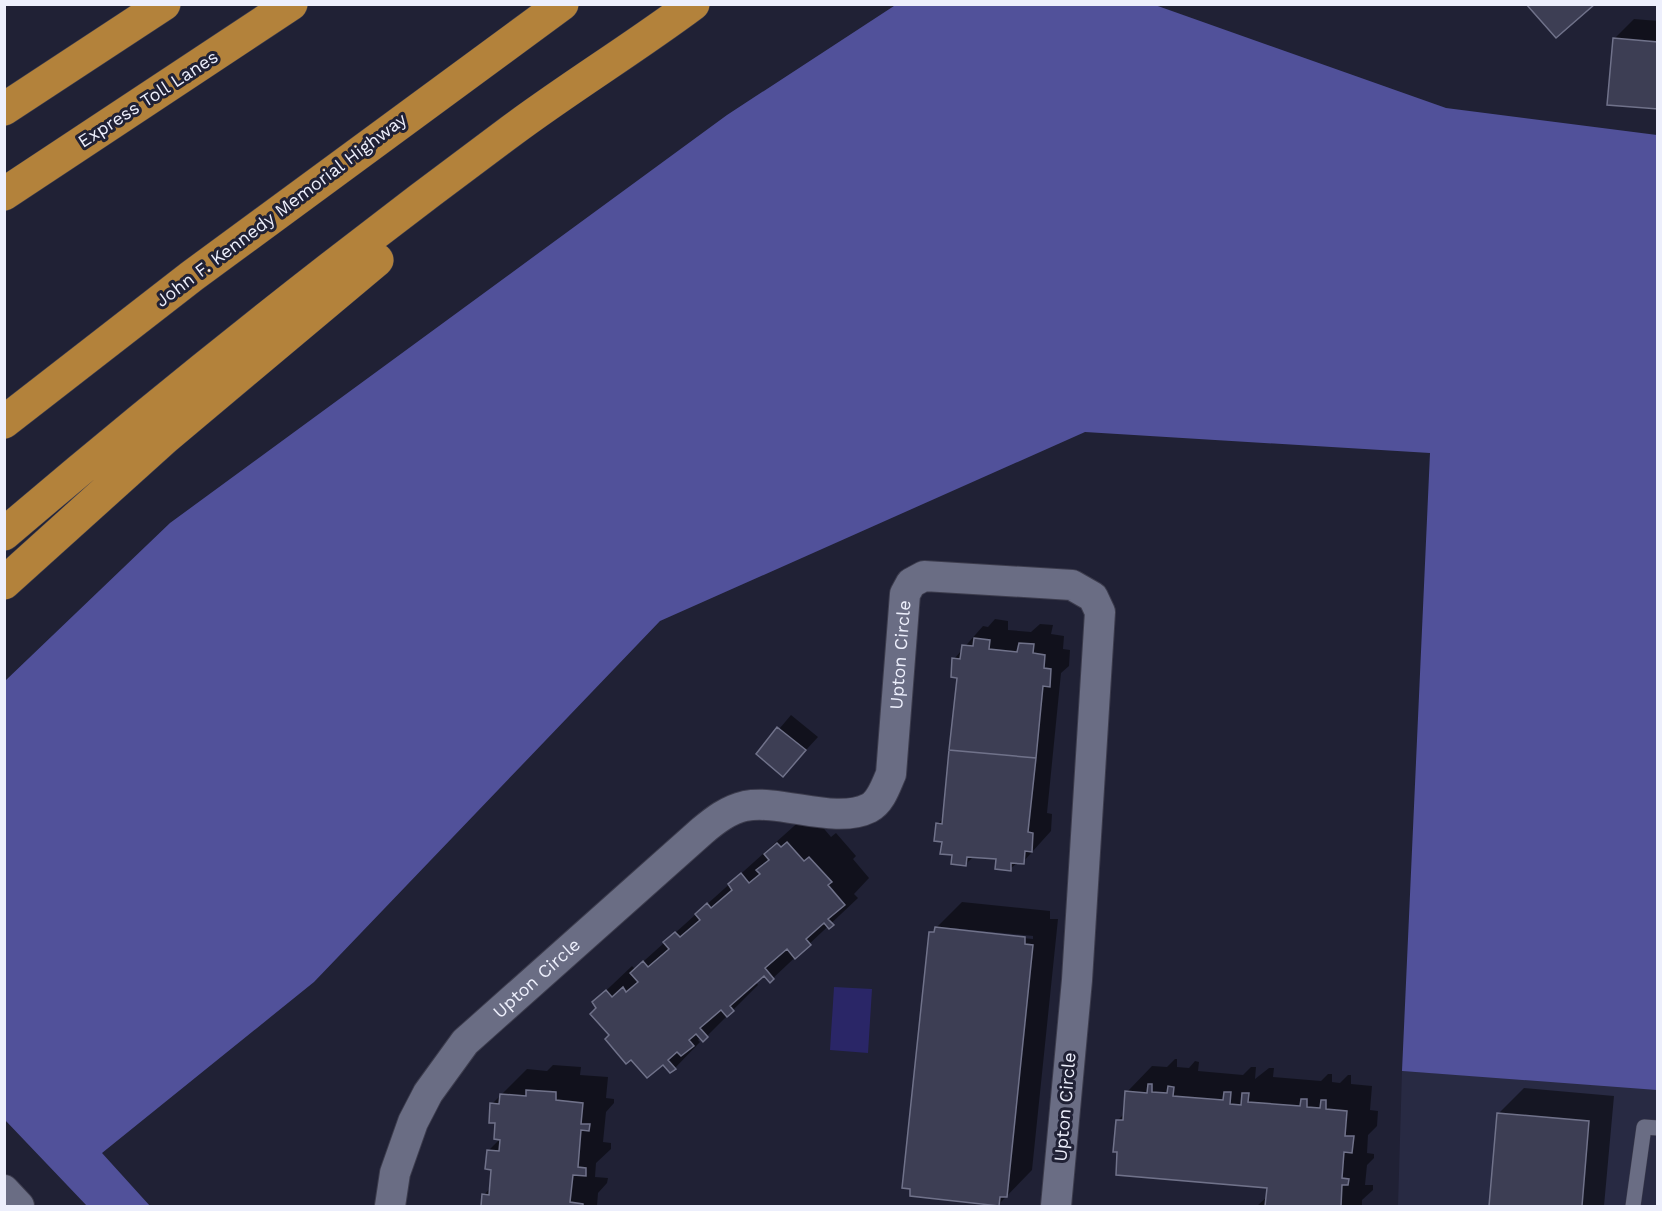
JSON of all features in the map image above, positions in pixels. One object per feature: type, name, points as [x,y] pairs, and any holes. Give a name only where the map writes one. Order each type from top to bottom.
[{"type":"highway","points":[[4,109],[164,4]]},
{"type":"highway","name":"Express Toll Lanes","points":[[4,194],[291,4]]},
{"type":"highway","name":"John F. Kennedy Memorial Highway","points":[[4,422],[201,269],[562,4]]},
{"type":"highway","points":[[4,534],[250,332],[380,230],[514,129],[626,54],[693,4]]},
{"type":"highway","points":[[4,583],[251,364],[496,165],[626,54]]},
{"type":"street","name":"Upton Circle","points":[[390,1206],[395,1173],[413,1122],[428,1093],[465,1042],[723,814],[745,806],[846,814],[870,808],[883,794],[891,774],[905,594],[912,583],[924,576],[1072,585],[1093,597],[1100,612],[1078,969],[1056,1206]]},
{"type":"street","points":[[4,1190],[19,1206]]},
{"type":"lane","points":[[1633,1206],[1644,1127],[1658,1128]]},
{"type":"shaded area","points":[[897,4],[1155,5],[1446,108],[1657,135],[1657,1090],[1402,1071],[1430,453],[1085,432],[660,621],[314,982],[102,1153],[150,1206],[87,1206],[5,1120],[5,681],[170,523],[727,115]]},
{"type":"shaded area","points":[[834,987],[872,989],[868,1053],[830,1050]]},
{"type":"shaded area","points":[[1402,1071],[1657,1088],[1657,1206],[1398,1206]]},
{"type":"building","points":[[1526,4],[1595,4],[1556,38]]},
{"type":"building","points":[[1613,38],[1658,42],[1658,109],[1607,105]]},
{"type":"building","points":[[974,638],[990,640],[989,649],[1017,652],[1019,643],[1034,644],[1033,653],[1045,655],[1044,668],[1051,669],[1050,687],[1043,686],[1036,758],[949,750],[957,678],[951,677],[952,658],[960,659],[962,645],[973,646]]},
{"type":"building","points":[[777,727],[806,750],[783,777],[756,754]]},
{"type":"building","points":[[949,750],[1036,758],[1028,832],[1033,833],[1032,852],[1025,851],[1024,864],[1011,863],[1011,871],[995,869],[996,859],[967,857],[966,866],[951,864],[952,855],[940,854],[942,842],[934,841],[936,823],[942,824]]},
{"type":"building","points":[[787,842],[804,861],[809,857],[832,882],[828,885],[845,905],[828,919],[834,925],[829,929],[824,923],[806,939],[811,945],[795,959],[787,949],[765,968],[774,979],[770,983],[764,976],[730,1006],[734,1011],[727,1017],[721,1010],[700,1028],[708,1037],[703,1042],[696,1034],[689,1040],[694,1046],[681,1056],[677,1052],[668,1060],[676,1069],[670,1073],[663,1065],[647,1078],[631,1060],[626,1064],[605,1039],[609,1035],[590,1014],[596,1008],[592,1002],[606,990],[612,997],[623,987],[626,992],[638,982],[630,973],[643,961],[648,967],[669,949],[663,942],[675,932],[680,937],[700,920],[695,914],[707,903],[711,908],[732,890],[728,884],[741,873],[749,883],[760,874],[756,870],[769,860],[764,854],[777,843],[781,847]]},
{"type":"building","points":[[935,927],[1025,937],[1025,944],[1033,945],[1007,1197],[1000,1197],[999,1206],[910,1196],[910,1189],[902,1188],[929,932],[934,932]]},
{"type":"building","points":[[1148,1084],[1152,1084],[1152,1092],[1167,1093],[1168,1086],[1174,1087],[1173,1096],[1223,1100],[1224,1092],[1231,1092],[1230,1104],[1241,1105],[1242,1093],[1249,1093],[1248,1102],[1300,1106],[1301,1099],[1307,1099],[1307,1107],[1320,1108],[1321,1100],[1326,1100],[1326,1109],[1347,1111],[1345,1136],[1354,1136],[1352,1153],[1344,1152],[1342,1178],[1349,1179],[1348,1185],[1342,1185],[1341,1206],[1265,1206],[1267,1188],[1116,1175],[1117,1152],[1113,1152],[1116,1120],[1123,1120],[1125,1091],[1147,1093]]},
{"type":"building","points":[[526,1090],[556,1092],[556,1100],[583,1103],[581,1124],[590,1124],[589,1131],[581,1130],[578,1167],[586,1168],[586,1176],[573,1175],[570,1202],[583,1204],[583,1206],[481,1206],[482,1194],[489,1195],[491,1170],[485,1169],[487,1150],[499,1151],[500,1140],[494,1139],[495,1123],[489,1123],[490,1103],[499,1104],[500,1094],[526,1096]]},
{"type":"building","points":[[1497,1113],[1589,1121],[1582,1206],[1489,1206]]}]
